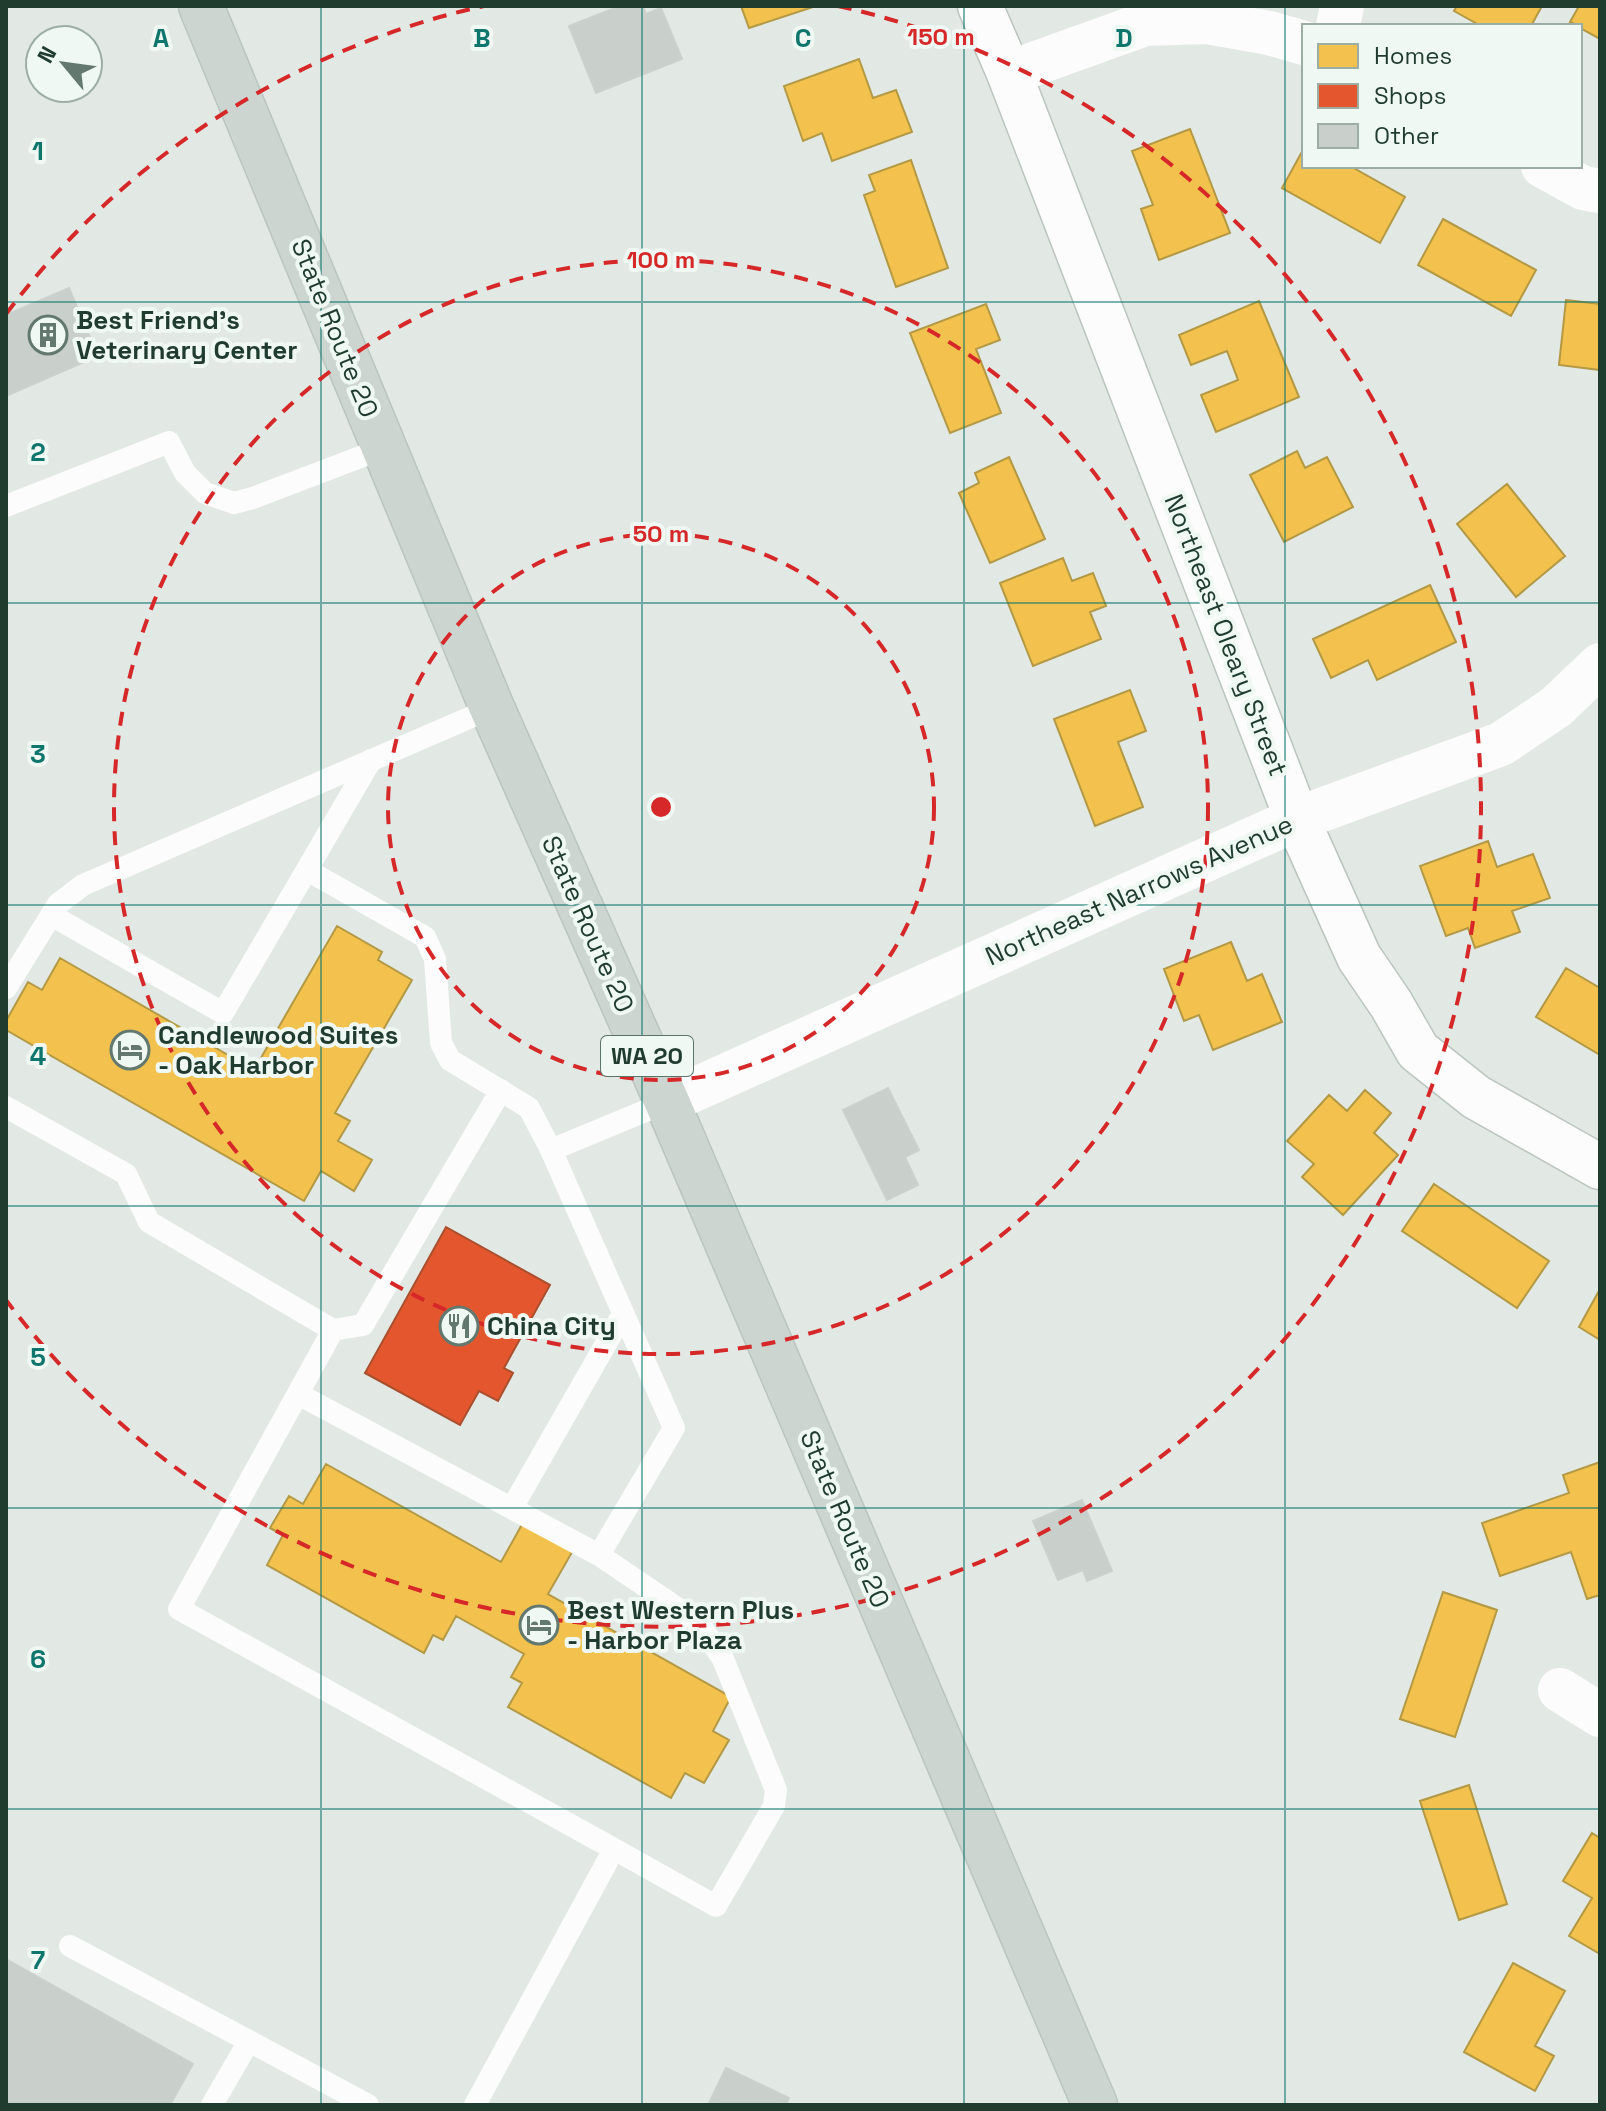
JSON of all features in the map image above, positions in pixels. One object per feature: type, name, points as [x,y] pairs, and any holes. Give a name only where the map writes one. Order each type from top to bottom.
[{"type":"main road","name":"State Route 20","points":[[201,6],[492,708],[667,1102],[1095,2105]]},
{"type":"street","name":"Northeast Oleary Street","points":[[980,6],[1009,73],[1297,819],[1359,957],[1418,1051],[1476,1097],[1600,1167]]},
{"type":"street","points":[[1009,73],[1145,24],[1207,22],[1302,42]]},
{"type":"street","points":[[1547,168],[1583,188],[1600,191]]},
{"type":"street","name":"Northeast Narrows Avenue","points":[[667,1102],[1297,819],[1501,744],[1556,707],[1600,665]]},
{"type":"street","points":[[1560,1690],[1600,1715]]},
{"type":"lane","points":[[6,506],[169,442],[185,473],[205,493],[234,503],[384,448]]},
{"type":"lane","points":[[6,988],[58,904],[83,885],[492,708]]},
{"type":"lane","points":[[51,915],[223,1013],[371,760]]},
{"type":"lane","points":[[307,870],[425,937],[435,959],[441,1043],[450,1060],[529,1108],[551,1150],[674,1428],[599,1555]]},
{"type":"lane","points":[[6,1107],[126,1174],[149,1222],[333,1330],[363,1325],[501,1090]]},
{"type":"lane","points":[[551,1150],[667,1102]]},
{"type":"lane","points":[[512,1508],[623,1314]]},
{"type":"lane","points":[[298,1394],[599,1555],[698,1622],[723,1659],[776,1790],[774,1806],[716,1906],[179,1609],[333,1330]]},
{"type":"lane","points":[[475,2105],[614,1849]]},
{"type":"lane","points":[[70,1946],[368,2105]]},
{"type":"lane","points":[[212,2105],[249,2041]]},
{"type":"building: Homes","points":[[741,6],[816,6],[749,28]]},
{"type":"building: Homes","points":[[1457,6],[1542,6],[1532,24],[1477,24],[1454,11]]},
{"type":"building: Homes","points":[[1579,6],[1600,6],[1600,39],[1582,29],[1582,24],[1570,22]]},
{"type":"building: Homes","points":[[859,59],[873,98],[896,90],[912,132],[832,161],[822,133],[803,141],[784,86]]},
{"type":"building: Homes","points":[[1190,129],[1230,233],[1159,260],[1141,209],[1153,205],[1132,151]]},
{"type":"building: Homes","points":[[1302,152],[1302,168],[1354,168],[1405,197],[1380,243],[1282,188]]},
{"type":"building: Homes","points":[[911,160],[948,268],[896,287],[864,195],[875,191],[869,175]]},
{"type":"building: Homes","points":[[1443,219],[1536,270],[1511,316],[1418,265]]},
{"type":"building: Homes","points":[[1566,300],[1600,304],[1600,370],[1559,365]]},
{"type":"building: Homes","points":[[1259,301],[1299,397],[1216,432],[1201,395],[1238,380],[1227,351],[1191,365],[1179,335]]},
{"type":"building: Homes","points":[[986,304],[1000,340],[976,349],[1001,413],[950,433],[910,333]]},
{"type":"building: Homes","points":[[1297,451],[1305,468],[1327,457],[1353,507],[1284,542],[1250,475]]},
{"type":"building: Homes","points":[[1009,457],[1045,539],[990,563],[959,493],[979,483],[975,473]]},
{"type":"building: Homes","points":[[1507,484],[1565,556],[1516,597],[1457,524]]},
{"type":"building: Homes","points":[[1063,558],[1072,581],[1093,573],[1106,606],[1090,612],[1101,639],[1033,666],[1000,583]]},
{"type":"building: Homes","points":[[1430,585],[1456,642],[1377,680],[1368,660],[1331,678],[1313,639]]},
{"type":"building: Homes","points":[[1130,690],[1146,731],[1118,742],[1143,807],[1095,826],[1054,719]]},
{"type":"building: Homes","points":[[1488,841],[1497,867],[1533,854],[1550,898],[1512,911],[1520,932],[1475,948],[1468,928],[1446,936],[1420,866]]},
{"type":"building: Homes","name":"Candlewood Suites - Oak Harbor","points":[[337,926],[382,952],[378,960],[412,980],[335,1113],[350,1121],[338,1141],[372,1160],[354,1191],[321,1171],[304,1201],[6,1030],[6,1021],[28,982],[42,990],[60,958],[254,1070]]},
{"type":"building: Homes","points":[[1231,942],[1247,981],[1262,974],[1282,1022],[1213,1050],[1199,1015],[1184,1021],[1164,969]]},
{"type":"building: Homes","points":[[1566,968],[1600,988],[1600,1055],[1536,1017]]},
{"type":"building: Homes","points":[[1365,1090],[1391,1113],[1374,1133],[1398,1155],[1343,1215],[1302,1177],[1314,1164],[1287,1141],[1329,1095],[1347,1111]]},
{"type":"building: Homes","points":[[1434,1184],[1549,1261],[1517,1308],[1402,1231]]},
{"type":"building: Homes","points":[[1600,1289],[1600,1340],[1579,1327]]},
{"type":"building: Homes","points":[[1600,1462],[1600,1595],[1587,1599],[1571,1552],[1500,1576],[1482,1523],[1569,1493],[1563,1475]]},
{"type":"building: Homes","name":"Best Western Plus - Harbor Plaza","points":[[326,1464],[501,1562],[525,1519],[575,1547],[548,1594],[731,1697],[713,1731],[729,1740],[704,1783],[685,1773],[671,1798],[508,1707],[522,1683],[511,1677],[524,1654],[456,1616],[443,1640],[433,1635],[424,1653],[267,1565],[283,1535],[270,1528],[289,1496],[303,1504]]},
{"type":"building: Homes","points":[[1443,1592],[1497,1610],[1455,1737],[1400,1719]]},
{"type":"building: Homes","points":[[1469,1785],[1507,1904],[1459,1920],[1420,1801]]},
{"type":"building: Homes","points":[[1592,1833],[1600,1838],[1600,1954],[1569,1936],[1592,1898],[1563,1881]]},
{"type":"building: Homes","points":[[1513,1963],[1565,1991],[1535,2046],[1554,2056],[1535,2091],[1464,2052]]},
{"type":"building: Shops","name":"China City","points":[[446,1227],[550,1285],[504,1368],[513,1373],[498,1401],[479,1391],[460,1425],[365,1373]]},
{"type":"building: Other","points":[[620,6],[643,6],[646,14],[661,8],[682,59],[596,93],[569,26]]},
{"type":"building: Other","name":"Best Friend's Veterinary Center","points":[[69,288],[98,356],[6,396],[6,315]]},
{"type":"building: Other","points":[[888,1088],[919,1150],[905,1157],[918,1185],[887,1200],[843,1110]]},
{"type":"building: Other","points":[[1082,1500],[1112,1571],[1087,1581],[1083,1570],[1058,1580],[1033,1521]]},
{"type":"building: Other","points":[[6,1959],[193,2064],[170,2105],[6,2105]]},
{"type":"building: Other","points":[[726,2068],[789,2098],[786,2105],[708,2105]]},
{"type":"place","name":"Best Friend's Veterinary Center","points":[[48,335]]},
{"type":"place","name":"Candlewood Suites - Oak Harbor","points":[[130,1050]]},
{"type":"place","name":"China City","points":[[459,1326]]},
{"type":"place","name":"Best Western Plus - Harbor Plaza","points":[[539,1625]]}]
